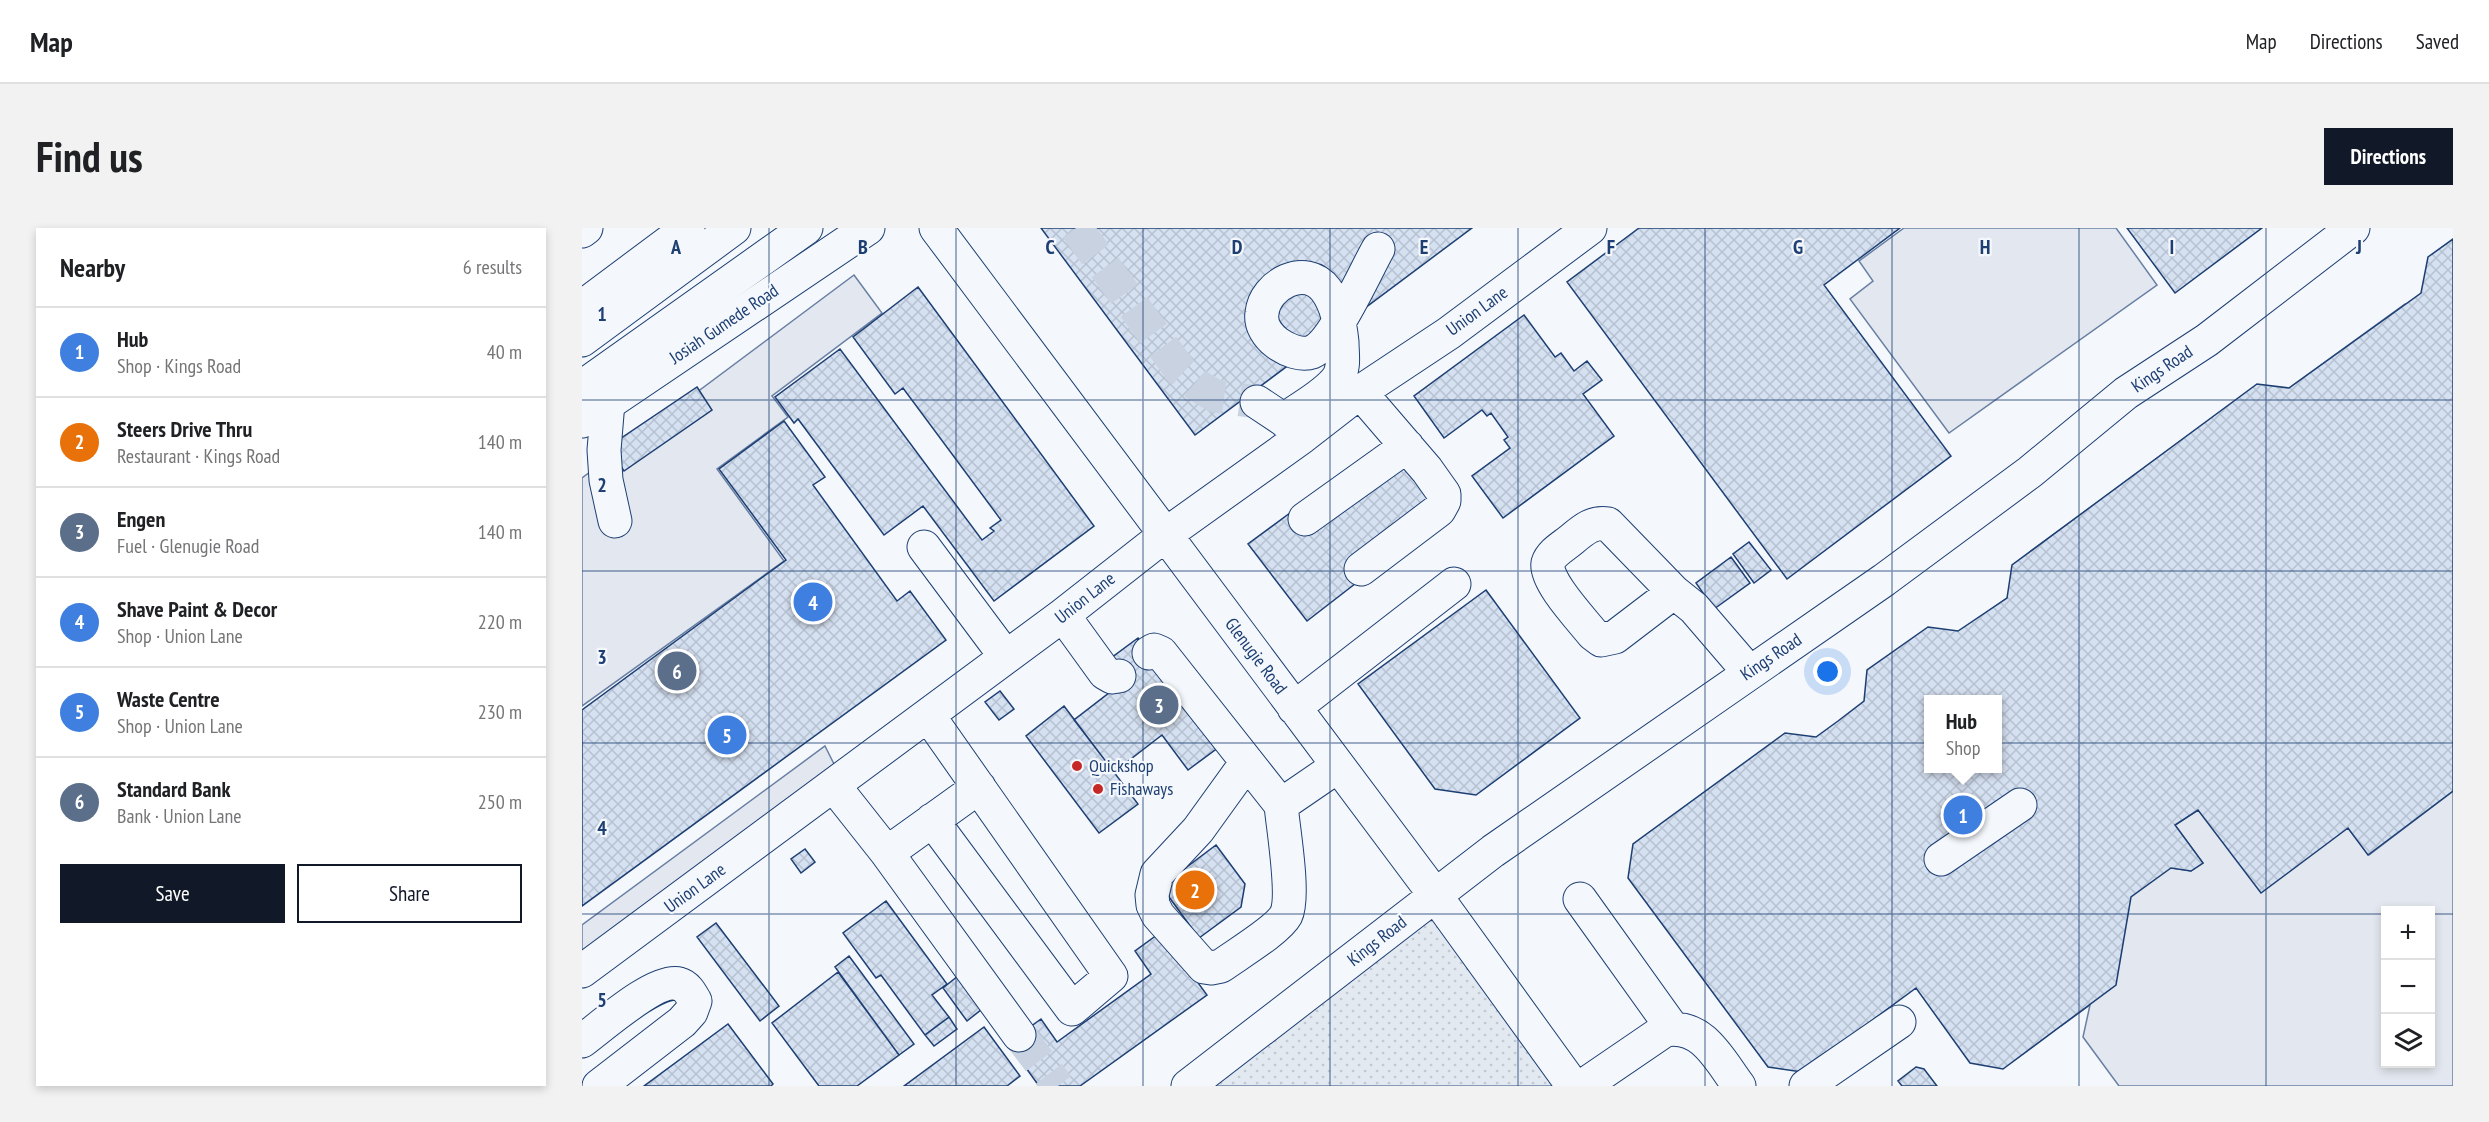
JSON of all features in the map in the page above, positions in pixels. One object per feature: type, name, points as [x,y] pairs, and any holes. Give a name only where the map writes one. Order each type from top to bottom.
[{"type":"street","points":[[582,231],[586,228]]},
{"type":"street","points":[[582,307],[688,228]]},
{"type":"street","points":[[582,340],[734,228]]},
{"type":"street","points":[[615,521],[605,470],[595,395],[806,228]]},
{"type":"street","name":"Josiah Gumede Road","points":[[582,421],[595,395],[868,228]]},
{"type":"street","name":"Glenugie Road","points":[[936,228],[1435,895],[1573,1086]]},
{"type":"street","name":"Union Lane","points":[[582,971],[1063,615],[1165,535],[1281,420],[1360,392],[1449,333],[1590,228]]},
{"type":"street","name":"Kings Road","points":[[1188,1086],[1493,850],[1932,545],[2030,472],[2126,393],[2207,340],[2353,228]]},
{"type":"street","points":[[1281,420],[1337,379],[1342,365],[1340,320],[1378,249]]},
{"type":"street","points":[[1360,392],[1407,446],[1444,494],[1444,501],[1439,510],[1362,569]]},
{"type":"street","points":[[1305,519],[1407,446]]},
{"type":"street","points":[[924,547],[1006,657]]},
{"type":"street","points":[[1294,708],[1454,584]]},
{"type":"street","points":[[1674,592],[1694,608],[1749,672]]},
{"type":"street","points":[[1063,615],[1105,673],[1112,677],[1119,676]]},
{"type":"street","points":[[1149,653],[1154,650],[1161,653],[1281,805],[1290,894],[1286,916],[1277,926],[1221,966],[1204,967],[1158,915],[1153,905],[1153,883],[1157,874],[1198,830],[1247,762]]},
{"type":"street","points":[[928,715],[1112,976],[1072,1009],[932,820]]},
{"type":"street","points":[[1281,805],[1338,766]]},
{"type":"street","points":[[834,786],[887,853],[1019,1035]]},
{"type":"street","points":[[887,853],[979,787]]},
{"type":"street","points":[[1941,858],[2020,805]]},
{"type":"street","points":[[1580,899],[1672,1029]]},
{"type":"street","points":[[582,1041],[660,985],[679,984],[688,990],[695,1001],[691,1012],[682,1022],[599,1086]]},
{"type":"street","points":[[1806,1086],[1899,1022]]},
{"type":"street","points":[[1583,1086],[1665,1030],[1672,1029],[1692,1032],[1706,1041],[1739,1086]]},
{"type":"shaded area","points":[[1904,228],[2116,228],[2157,285],[1949,433],[1850,299],[1873,281],[1859,261]]},
{"type":"shaded area","points":[[854,275],[882,313],[772,396],[788,417],[717,469],[784,561],[582,706],[582,478]]},
{"type":"shaded area","points":[[2405,304],[2412,313],[2167,829],[2173,868],[2191,871],[2203,863],[2175,825],[2198,810],[2348,828],[2369,855],[2453,791],[2453,1086],[2119,1086],[2083,1037],[2090,1005],[2061,1026],[1851,742],[1967,626],[2007,598],[2021,617],[2058,589],[2031,551],[2201,426],[2230,465],[2289,388]]},
{"type":"shaded area","points":[[825,746],[836,768],[582,956],[582,925]]},
{"type":"shaded area","points":[[1436,895],[1575,1086],[1193,1086]]},
{"type":"building","points":[[1041,228],[1472,228],[1195,435]]},
{"type":"building","points":[[1639,228],[1900,228],[1824,285],[1951,456],[1787,579],[1567,282]]},
{"type":"building","points":[[2127,228],[2262,228],[2175,293]]},
{"type":"building","points":[[2453,239],[2453,791],[2368,855],[2348,828],[2261,893],[2198,810],[2175,825],[2203,863],[2191,871],[2171,868],[2131,897],[2116,985],[2003,1069],[1970,1063],[1916,988],[1802,1072],[1768,1067],[1628,878],[1633,844],[1785,733],[1816,737],[1838,721],[1864,701],[1867,670],[1928,627],[1958,631],[2007,598],[2012,565],[2257,384],[2289,388],[2421,293],[2428,257]]},
{"type":"building","points":[[918,287],[1094,526],[994,601],[923,506],[884,535],[798,419],[794,423],[775,397],[840,349],[982,540],[994,531],[990,528],[1001,520],[903,388],[895,394],[853,337]]},
{"type":"building","points":[[1524,315],[1555,357],[1561,353],[1574,371],[1587,361],[1602,380],[1583,394],[1614,436],[1503,518],[1472,476],[1510,448],[1504,440],[1508,437],[1491,413],[1487,416],[1482,410],[1444,438],[1414,396]]},
{"type":"building","points":[[697,387],[712,410],[624,471],[608,447]]},
{"type":"building","points":[[784,421],[825,477],[813,485],[897,601],[910,591],[946,640],[582,906],[582,710],[786,560],[719,469]]},
{"type":"building","points":[[1409,454],[1439,494],[1360,580],[1307,621],[1248,544],[1290,513],[1306,533]]},
{"type":"building","points":[[1749,542],[1771,570],[1754,583],[1733,554]]},
{"type":"building","points":[[1731,557],[1750,583],[1714,609],[1696,583]]},
{"type":"building","points":[[1486,590],[1580,718],[1476,795],[1435,789],[1358,684]]},
{"type":"building","points":[[1138,638],[1219,747],[1188,770],[1162,735],[1114,772],[1074,720],[1123,682],[1107,661]]},
{"type":"building","points":[[1000,691],[1014,709],[999,720],[985,702]]},
{"type":"building","points":[[1064,706],[1138,804],[1099,833],[1026,736]]},
{"type":"building","points":[[1216,845],[1245,884],[1241,907],[1199,938],[1169,897],[1171,879]]},
{"type":"building","points":[[805,849],[815,862],[801,873],[791,859]]},
{"type":"building","points":[[886,901],[947,984],[932,995],[949,1017],[925,1035],[881,975],[876,978],[843,933]]},
{"type":"building","points":[[716,923],[779,1006],[760,1021],[697,937]]},
{"type":"building","points":[[1161,932],[1207,995],[1080,1086],[1039,1086],[1008,1043],[1041,1019],[1057,1042],[1151,974],[1135,951]]},
{"type":"building","points":[[849,956],[914,1044],[899,1055],[835,967]]},
{"type":"building","points":[[838,972],[899,1055],[857,1086],[819,1086],[772,1023]]},
{"type":"building","points":[[958,976],[982,1009],[967,1021],[943,988]]},
{"type":"building","points":[[949,1017],[957,1029],[934,1046],[925,1035]]},
{"type":"building","points":[[728,1024],[773,1084],[771,1086],[644,1086]]},
{"type":"building","points":[[984,1027],[1020,1076],[1007,1086],[904,1086]]},
{"type":"building","points":[[1916,1067],[1924,1069],[1937,1086],[1902,1086],[1898,1081]]},
{"type":"tunnel","points":[[1076,228],[1181,371],[1197,385],[1215,396],[1257,402]]},
{"type":"tunnel","points":[[1019,1035],[1058,1086]]},
{"type":"place","name":"Shave Paint & Decor","points":[[813,602]]},
{"type":"place","name":"Standard Bank","points":[[677,671]]},
{"type":"place","name":"Engen","points":[[1159,705]]},
{"type":"place","name":"Waste Centre","points":[[727,735]]},
{"type":"place","name":"Quickshop","points":[[1077,766]]},
{"type":"place","name":"Fishaways","points":[[1098,789]]},
{"type":"place","name":"Hub","points":[[1963,815]]},
{"type":"place","name":"Steers Drive Thru","points":[[1195,890]]}]
